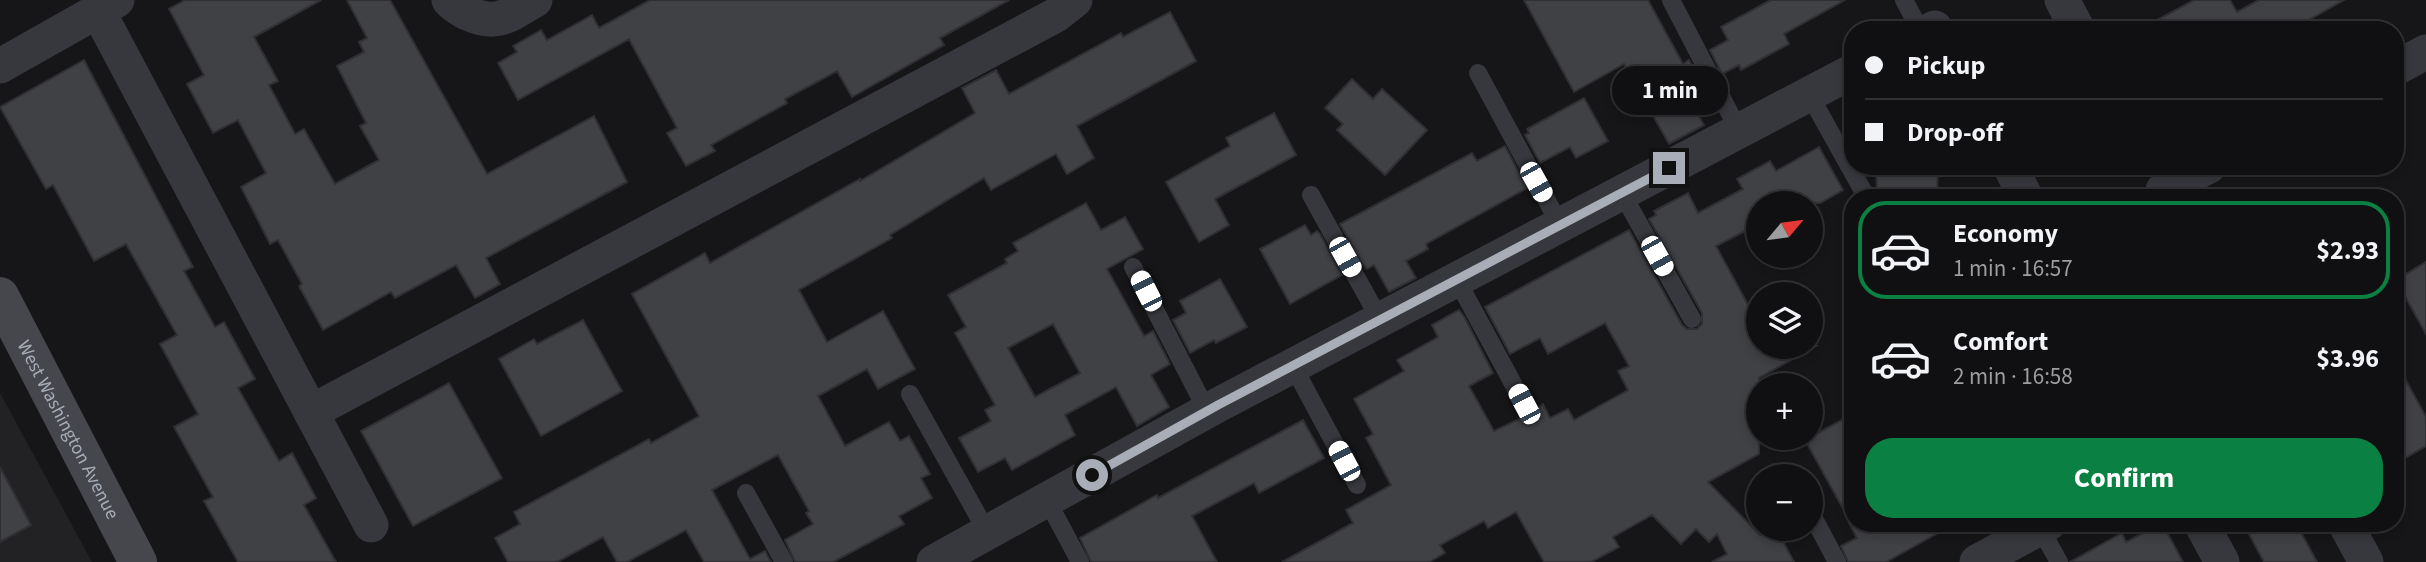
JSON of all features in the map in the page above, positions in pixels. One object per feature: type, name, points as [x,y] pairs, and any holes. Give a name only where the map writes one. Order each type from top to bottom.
[{"type":"main road","name":"West Washington Avenue","points":[[1,300],[138,562]]},
{"type":"street","points":[[449,0],[470,14],[489,21],[511,15],[535,0]]},
{"type":"street","points":[[311,412],[1056,15],[1075,0]]},
{"type":"street","points":[[2062,0],[2073,21]]},
{"type":"street","points":[[0,66],[107,6],[311,412],[371,525]]},
{"type":"street","points":[[2404,64],[2426,52]]},
{"type":"street","points":[[934,562],[1207,411],[1844,76]]},
{"type":"street","points":[[2160,185],[2186,175]]},
{"type":"street","points":[[1977,562],[2033,532]]},
{"type":"street","points":[[2207,532],[2222,562]]},
{"type":"street","points":[[2350,532],[2366,562]]},
{"type":"lane","points":[[1671,0],[1739,131]]},
{"type":"lane","points":[[1904,0],[1915,21]]},
{"type":"lane","points":[[1478,74],[1560,225]]},
{"type":"lane","points":[[1809,94],[1844,157]]},
{"type":"lane","points":[[1622,193],[1692,319]]},
{"type":"lane","points":[[1311,195],[1380,320]]},
{"type":"lane","points":[[1133,267],[1207,411]]},
{"type":"lane","points":[[1457,279],[1524,404]]},
{"type":"lane","points":[[1293,366],[1357,485]]},
{"type":"lane","points":[[911,394],[987,532]]},
{"type":"lane","points":[[746,493],[783,562]]},
{"type":"lane","points":[[1046,500],[1080,562]]},
{"type":"lane","points":[[2046,532],[2059,562]]},
{"type":"lane","points":[[1823,536],[1837,562]]},
{"type":"shaded area","points":[[0,393],[92,562],[0,562]]},
{"type":"building","points":[[185,0],[321,0],[254,37],[278,81],[269,85],[295,134],[304,129],[335,184],[379,160],[360,126],[366,123],[337,66],[364,52],[359,42],[367,38],[347,0],[390,0],[487,174],[594,116],[627,182],[486,258],[500,284],[475,298],[456,265],[395,298],[391,292],[323,330],[278,240],[270,244],[241,187],[266,173],[238,120],[213,133],[187,84],[204,75],[169,9]]},
{"type":"building","points":[[650,0],[1009,0],[940,38],[944,45],[852,97],[837,71],[785,99],[787,103],[711,145],[715,151],[686,166],[667,133],[677,128],[629,39],[518,100],[498,63],[517,52],[513,46],[541,30],[547,40],[592,15],[599,28]]},
{"type":"building","points":[[1524,0],[1648,0],[1683,64],[1689,60],[1703,86],[1686,94],[1704,125],[1669,144],[1624,64],[1574,92]]},
{"type":"building","points":[[1771,0],[1845,0],[1784,34],[1789,44],[1741,70],[1739,65],[1722,74],[1710,50],[1728,40],[1721,27]]},
{"type":"building","points":[[2194,0],[2230,0],[2237,12],[2259,0],[2344,0],[2307,21],[2156,21]]},
{"type":"building","points":[[1170,12],[1196,61],[1077,126],[1094,158],[1067,174],[1056,154],[991,190],[984,178],[890,235],[892,238],[799,290],[827,342],[883,311],[915,369],[878,389],[867,369],[818,396],[845,446],[889,422],[900,441],[909,436],[930,474],[921,478],[932,498],[899,516],[904,524],[833,562],[795,562],[785,540],[813,524],[806,513],[809,511],[778,455],[712,490],[750,559],[765,551],[771,562],[704,562],[686,530],[627,562],[617,562],[603,537],[557,562],[508,562],[495,538],[520,524],[514,512],[649,439],[651,443],[699,416],[632,294],[705,253],[710,263],[860,181],[975,113],[962,88],[996,70],[1009,94],[1121,33],[1123,37]]},
{"type":"building","points":[[84,60],[193,267],[184,271],[215,327],[224,322],[255,379],[238,388],[279,461],[292,453],[316,498],[304,505],[336,562],[238,562],[204,501],[213,497],[174,427],[198,414],[160,344],[177,335],[126,244],[94,261],[53,185],[46,189],[0,107]]},
{"type":"building","points":[[1352,79],[1373,99],[1382,89],[1427,130],[1385,175],[1337,130],[1343,124],[1325,108]]},
{"type":"building","points":[[1584,98],[1608,141],[1576,158],[1570,147],[1540,163],[1525,135],[1529,133],[1527,129]]},
{"type":"building","points":[[1274,113],[1296,155],[1215,199],[1229,225],[1199,242],[1166,182],[1230,146],[1226,138]]},
{"type":"building","points":[[1505,146],[1527,188],[1426,244],[1428,249],[1406,261],[1416,278],[1389,292],[1374,265],[1367,269],[1362,264],[1340,224],[1472,153],[1477,161]]},
{"type":"building","points":[[1819,147],[1843,190],[1824,201],[1824,191],[1746,191],[1746,231],[1716,246],[1746,301],[1746,359],[1793,359],[1768,373],[1746,373],[1746,450],[1759,450],[1759,454],[1708,482],[1746,521],[1746,541],[1783,541],[1794,562],[1712,562],[1727,554],[1717,534],[1709,542],[1696,529],[1681,544],[1652,515],[1613,537],[1619,547],[1591,562],[1544,562],[1516,512],[1488,528],[1484,521],[1440,545],[1445,553],[1429,562],[1282,562],[1353,523],[1346,510],[1391,485],[1366,438],[1373,434],[1354,399],[1404,371],[1397,360],[1438,337],[1432,325],[1459,310],[1465,318],[1493,373],[1469,386],[1494,431],[1530,414],[1543,404],[1550,418],[1568,409],[1574,420],[1628,390],[1618,371],[1629,366],[1605,323],[1548,354],[1540,338],[1510,354],[1485,307],[1629,230],[1682,325],[1687,329],[1697,329],[1702,324],[1702,313],[1649,219],[1656,215],[1654,211],[1688,193],[1698,213],[1743,189],[1737,179],[1770,161],[1776,171]]},
{"type":"building","points":[[1876,175],[1938,175],[1937,189],[1877,189]]},
{"type":"building","points":[[1086,203],[1101,230],[1125,217],[1143,249],[1107,269],[1144,336],[1153,331],[1170,364],[1151,375],[1169,407],[1137,426],[1116,387],[1065,415],[1075,435],[1012,470],[1005,458],[978,472],[959,438],[991,421],[985,410],[995,405],[955,333],[966,327],[948,295],[1007,263],[1005,259],[1018,251],[1013,243]],"holes":[[[1053,324],[1080,373],[1035,397],[1008,348]]]},
{"type":"building","points":[[1305,225],[1311,235],[1317,231],[1320,234],[1342,275],[1290,304],[1260,249]]},
{"type":"building","points":[[2426,262],[2426,334],[2404,294],[2404,275]]},
{"type":"building","points":[[1220,279],[1247,327],[1190,353],[1173,320],[1186,313],[1180,301]]},
{"type":"building","points":[[583,320],[622,391],[541,436],[499,359],[534,339],[537,344]]},
{"type":"building","points":[[2404,377],[2426,417],[2426,446],[2404,458]]},
{"type":"building","points":[[449,383],[502,478],[413,526],[361,431]]},
{"type":"building","points":[[1844,419],[1844,510],[1823,472],[1823,464],[1818,464],[1811,450],[1823,450],[1823,430]]},
{"type":"building","points":[[1303,420],[1324,458],[1259,493],[1254,483],[1192,516],[1217,562],[1091,562],[1080,538]]},
{"type":"building","points":[[0,467],[31,525],[0,542]]},
{"type":"building","points":[[1854,532],[1940,532],[1886,562],[1848,562],[1841,546],[1857,538]]},
{"type":"building","points":[[2145,532],[2167,532],[2183,562],[2070,562],[2122,533],[2126,542]]},
{"type":"building","points":[[2248,532],[2301,532],[2317,562],[2264,562]]},
{"type":"route","points":[[1092,475],[1218,405],[1669,168]]}]
